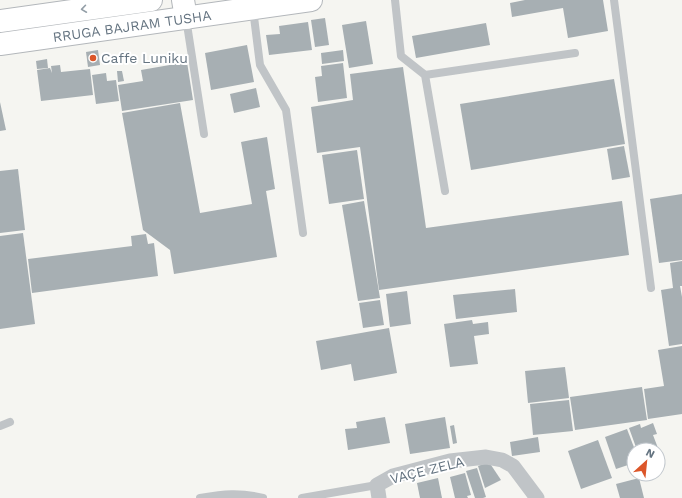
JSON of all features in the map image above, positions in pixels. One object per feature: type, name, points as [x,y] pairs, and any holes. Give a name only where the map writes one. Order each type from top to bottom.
[{"type":"main road","name":"RRUGA BAJRAM TUSHA","points":[[0,21],[151,0]]},
{"type":"main road","name":"RRUGA BAJRAM TUSHA","points":[[0,44],[185,9],[253,8],[311,0]]},
{"type":"street","name":"VAÇE ZELA","points":[[378,491],[393,476],[450,461],[486,457],[502,460],[513,466],[536,498]]},
{"type":"lane","points":[[395,0],[401,56],[425,76],[445,191]]},
{"type":"lane","points":[[614,0],[651,288]]},
{"type":"lane","points":[[253,8],[260,66],[286,110],[303,233]]},
{"type":"lane","points":[[185,9],[204,134]]},
{"type":"lane","points":[[425,76],[576,53]]},
{"type":"lane","points":[[0,426],[10,422]]},
{"type":"lane","name":"VAÇE ZELA","points":[[302,498],[378,491]]},
{"type":"lane","points":[[200,498],[224,494],[246,494],[263,498]]},
{"type":"building","points":[[525,0],[603,0],[608,31],[568,38],[563,8],[512,17],[510,3]]},
{"type":"building","points":[[325,18],[329,45],[315,47],[311,20]]},
{"type":"building","points":[[366,21],[373,64],[349,68],[342,25]]},
{"type":"building","points":[[308,22],[312,50],[269,55],[266,35],[280,34],[279,26]]},
{"type":"building","points":[[486,23],[490,45],[416,58],[412,36]]},
{"type":"building","points":[[247,45],[254,82],[211,90],[205,53]]},
{"type":"building","points":[[98,50],[100,65],[88,67],[86,52]]},
{"type":"building","points":[[343,50],[344,61],[322,64],[321,53]]},
{"type":"building","points":[[47,59],[48,68],[37,69],[36,61]]},
{"type":"building","points":[[187,62],[193,100],[122,111],[118,85],[143,81],[141,70]]},
{"type":"building","points":[[343,63],[347,98],[318,102],[315,77],[322,76],[321,66]]},
{"type":"building","points":[[60,65],[61,72],[90,69],[93,95],[41,101],[37,70],[50,68],[52,73],[51,66]]},
{"type":"building","points":[[403,67],[426,228],[622,201],[629,255],[379,290],[360,147],[317,153],[311,107],[353,100],[350,74]]},
{"type":"building","points":[[117,71],[122,71],[124,81],[118,82]]},
{"type":"building","points":[[106,73],[107,81],[116,80],[119,101],[96,104],[92,75]]},
{"type":"building","points":[[614,79],[625,144],[471,170],[460,104]]},
{"type":"building","points":[[256,88],[260,107],[234,113],[230,94]]},
{"type":"building","points":[[0,102],[6,130],[0,131]]},
{"type":"building","points":[[180,103],[200,213],[252,204],[241,142],[267,137],[275,189],[266,191],[277,257],[174,274],[170,250],[143,230],[122,113]]},
{"type":"building","points":[[624,146],[630,177],[612,180],[607,149]]},
{"type":"building","points":[[357,150],[364,199],[329,204],[322,155]]},
{"type":"building","points":[[18,169],[25,230],[0,233],[0,171]]},
{"type":"building","points":[[682,194],[682,260],[659,263],[650,199]]},
{"type":"building","points":[[364,201],[380,298],[358,301],[342,205]]},
{"type":"building","points":[[23,233],[35,324],[0,329],[0,236]]},
{"type":"building","points":[[146,234],[148,244],[154,243],[158,276],[32,293],[28,259],[132,246],[131,236]]},
{"type":"building","points":[[682,261],[682,286],[680,286],[682,297],[682,344],[669,346],[661,290],[673,288],[670,263]]},
{"type":"building","points":[[515,289],[517,312],[456,319],[453,295]]},
{"type":"building","points":[[407,291],[411,324],[390,327],[386,294]]},
{"type":"building","points":[[380,300],[384,325],[363,328],[359,303]]},
{"type":"building","points":[[472,320],[473,324],[488,322],[489,334],[474,336],[478,364],[450,367],[444,324]]},
{"type":"building","points":[[389,328],[397,373],[354,381],[351,364],[321,370],[316,341]]},
{"type":"building","points":[[682,346],[682,414],[648,419],[644,389],[664,386],[658,350]]},
{"type":"building","points":[[565,367],[569,398],[528,403],[525,371]]},
{"type":"building","points":[[642,387],[647,420],[575,430],[570,397]]},
{"type":"building","points":[[569,400],[573,431],[533,435],[530,404]]},
{"type":"building","points":[[385,417],[390,443],[348,450],[345,429],[357,428],[356,422]]},
{"type":"building","points":[[445,417],[450,448],[410,454],[405,424]]},
{"type":"building","points":[[653,423],[657,434],[653,435],[656,442],[634,442],[629,428],[640,424],[641,428]]},
{"type":"building","points":[[454,425],[457,443],[453,444],[450,426]]},
{"type":"building","points":[[627,429],[632,442],[626,442],[626,466],[616,469],[605,437]]},
{"type":"building","points":[[538,437],[540,452],[512,456],[510,442]]},
{"type":"building","points":[[598,440],[612,478],[581,489],[568,451]]},
{"type":"building","points":[[489,462],[501,480],[485,488],[478,466]]},
{"type":"building","points":[[477,468],[486,497],[483,498],[475,498],[466,471]]},
{"type":"building","points":[[465,473],[471,495],[467,496],[468,498],[455,498],[450,477]]},
{"type":"building","points":[[438,478],[442,498],[420,498],[417,483]]},
{"type":"building","points":[[626,481],[640,482],[644,498],[620,498],[616,484]]},
{"type":"place","name":"Caffe Luniku","points":[[93,58]]}]
